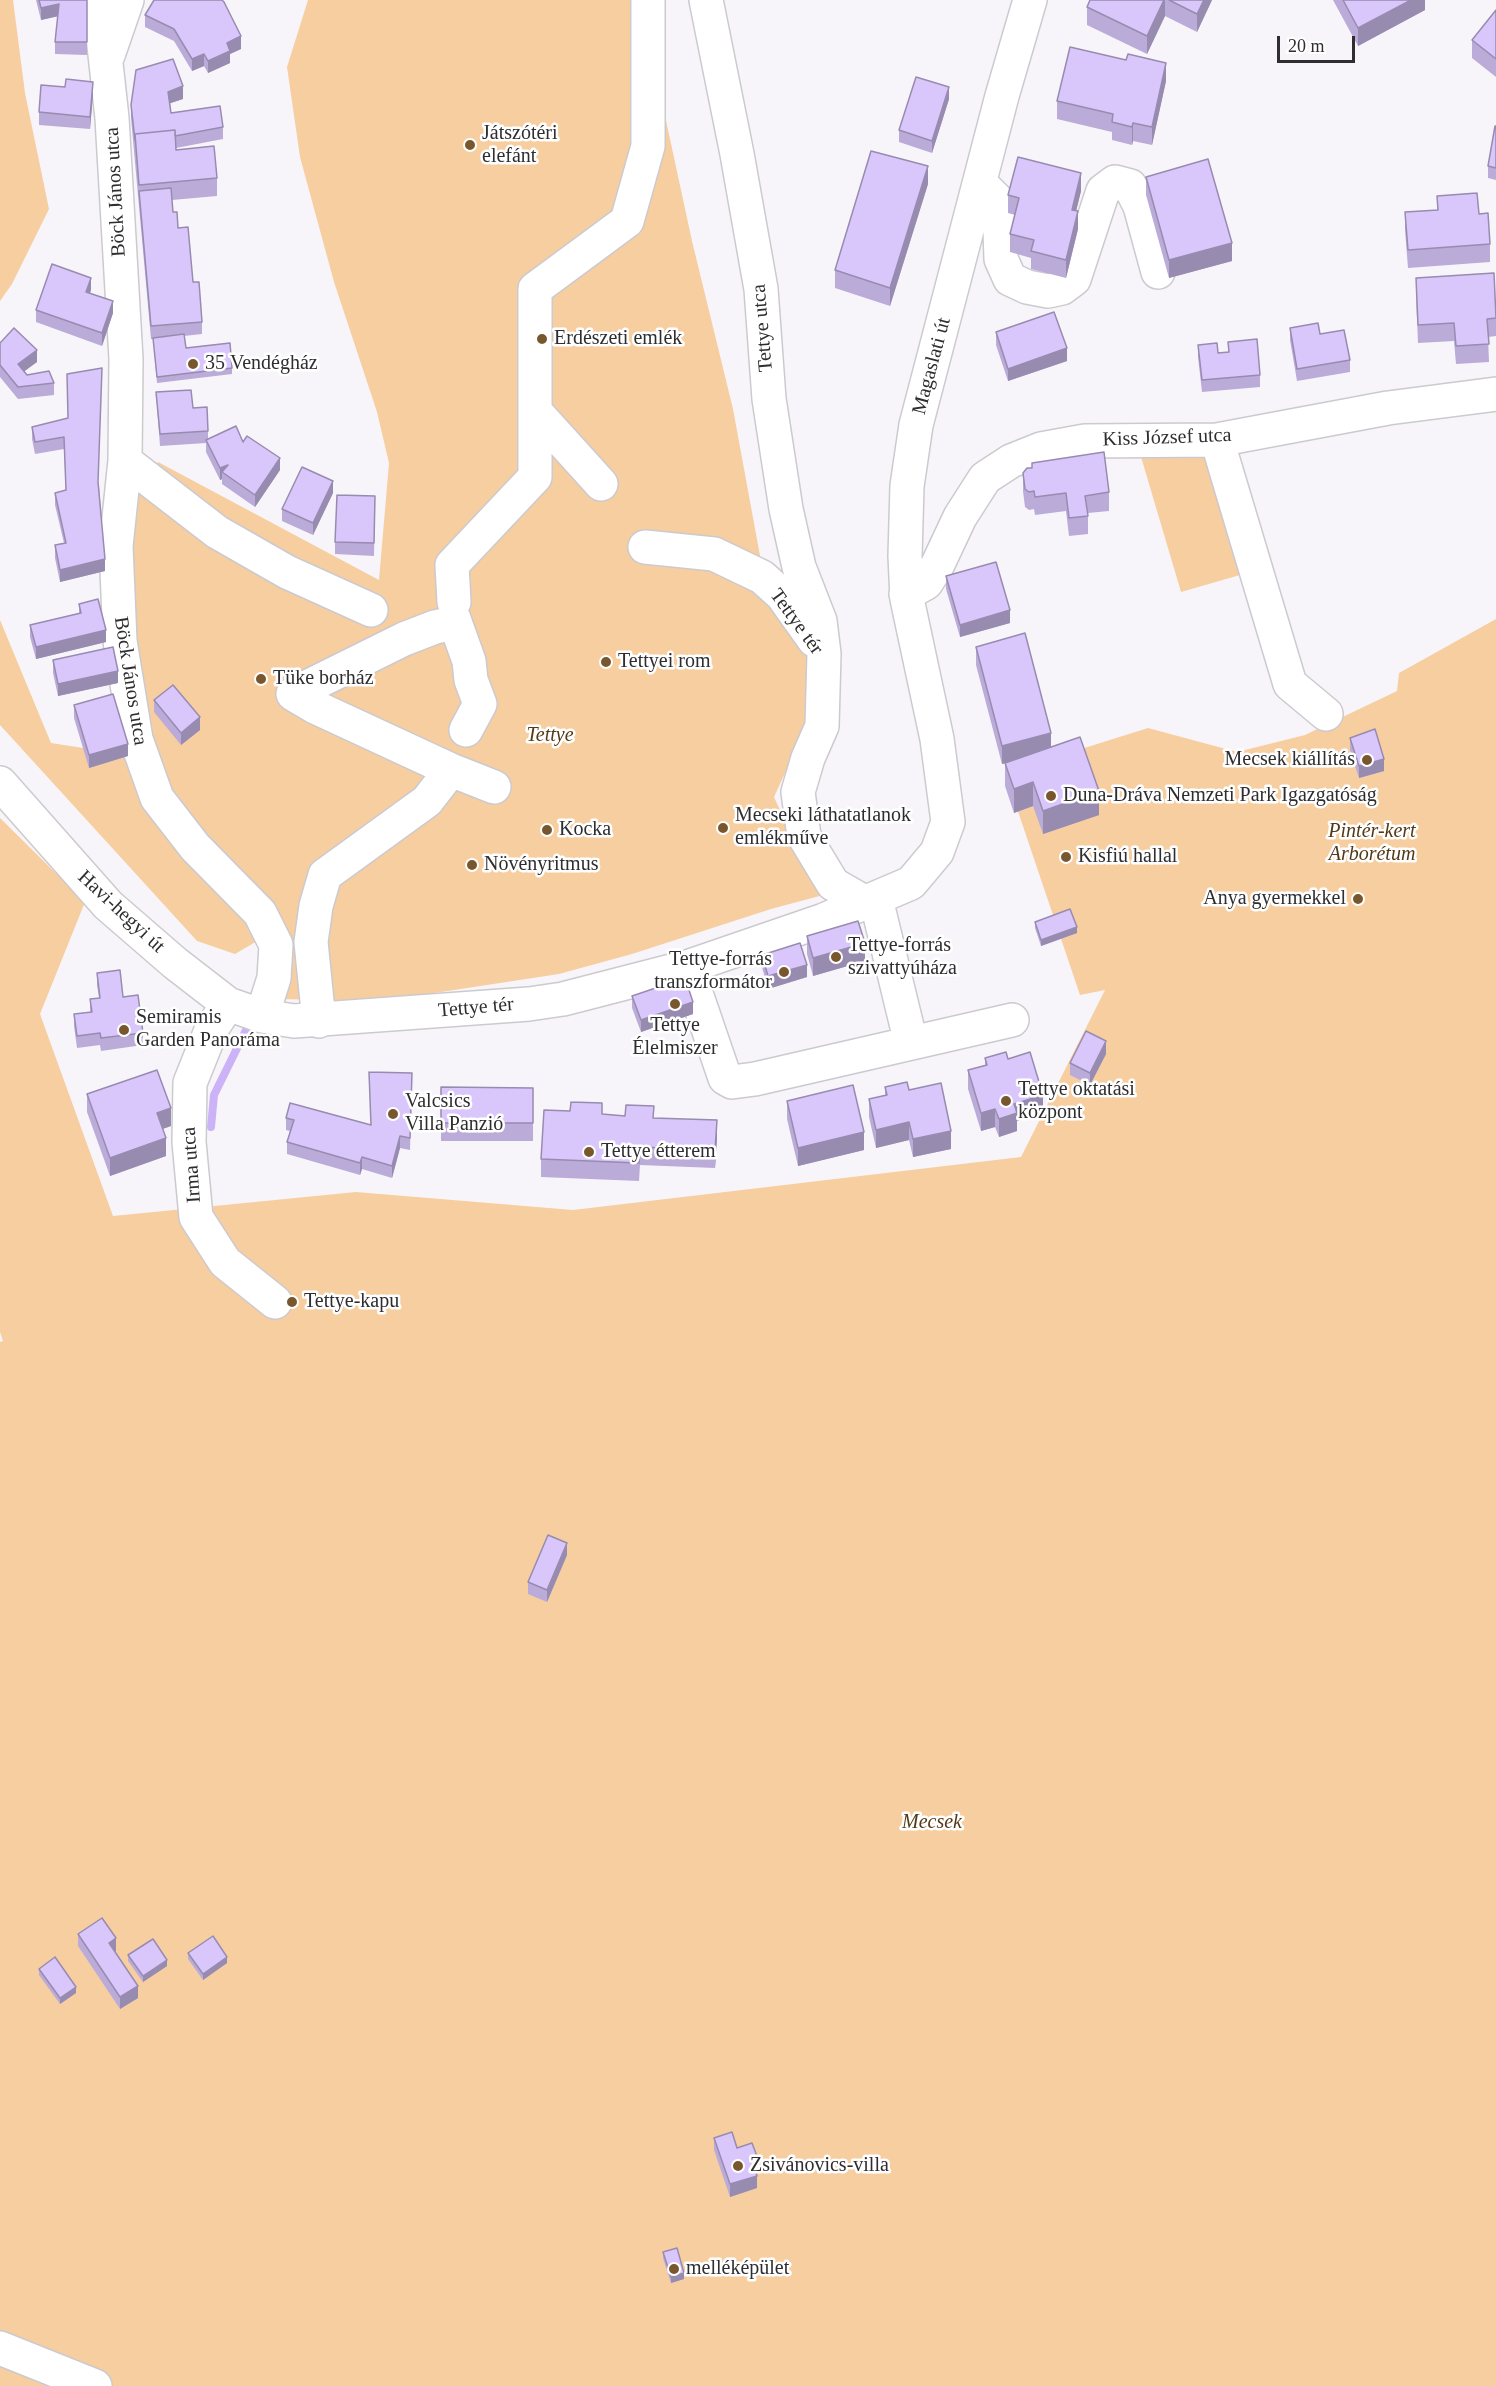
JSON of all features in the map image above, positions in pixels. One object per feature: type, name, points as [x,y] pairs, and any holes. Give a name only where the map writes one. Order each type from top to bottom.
[{"type":"street","points":[[99,0],[105,62]]},
{"type":"street","name":"Böck János utca","points":[[128,0],[105,62],[112,118],[126,359],[126,460],[117,546],[120,641],[136,739],[157,798],[195,847],[260,913],[276,945],[274,978],[265,1007]]},
{"type":"street","points":[[466,730],[480,704],[471,680],[469,661],[454,615],[452,565],[535,477],[535,289],[627,221],[648,146],[648,0]]},
{"type":"street","name":"Tettye utca","points":[[706,0],[761,289],[769,399],[786,509],[799,567],[820,621],[824,654]]},
{"type":"street","name":"Magaslati út","points":[[937,739],[921,673],[906,594],[907,496],[916,425],[1030,0]]},
{"type":"street","points":[[980,183],[999,202],[1001,259],[1010,279],[1048,291],[1062,288],[1074,279],[1103,190],[1115,182],[1130,186],[1140,206],[1158,272]]},
{"type":"street","name":"Kiss József utca","points":[[906,594],[926,583],[960,517],[985,478],[1011,461],[1041,449],[1085,441],[1217,440],[1388,408],[1496,394]]},
{"type":"street","points":[[535,411],[601,483]]},
{"type":"street","points":[[1217,440],[1290,684],[1326,714]]},
{"type":"street","points":[[126,460],[217,532],[286,572],[371,610]]},
{"type":"street","name":"Tettye tér","points":[[645,547],[714,554],[762,577],[782,596],[824,654],[822,726],[808,758],[798,792],[799,812],[804,837],[833,884],[871,901]]},
{"type":"street","points":[[454,615],[435,627],[404,639],[293,694],[315,707],[451,770],[494,787]]},
{"type":"street","points":[[273,676],[336,673]]},
{"type":"street","name":"Tettye tér","points":[[265,1007],[294,1022],[563,999],[687,967],[824,920],[911,883],[937,852],[948,822],[937,739]]},
{"type":"street","points":[[319,1021],[311,942],[316,906],[325,875],[427,801],[451,770]]},
{"type":"street","name":"Havi-hegyi út","points":[[0,783],[55,848],[108,905],[175,963],[228,1004],[265,1007]]},
{"type":"street","points":[[871,901],[911,1043]]},
{"type":"street","points":[[687,967],[725,1078],[732,1082],[755,1079],[1012,1020]]},
{"type":"street","name":"Irma utca","points":[[228,1004],[212,1028],[190,1083],[189,1142],[196,1217],[225,1262],[275,1302]]},
{"type":"street","points":[[0,2348],[95,2386]]},
{"type":"green space","points":[[0,0],[13,0],[25,93],[49,209],[12,284],[0,301]]},
{"type":"green space","name":"Tettye","points":[[308,0],[640,0],[692,241],[733,409],[763,572],[773,613],[806,654],[811,716],[774,797],[796,845],[827,894],[559,974],[382,1001],[276,999],[279,923],[170,800],[139,693],[132,598],[131,527],[136,495],[158,462],[379,580],[389,463],[377,412],[334,282],[300,157],[287,67]]},
{"type":"green space","points":[[1139,450],[1203,454],[1240,575],[1181,592]]},
{"type":"green space","name":"Mecsek","points":[[1496,619],[1496,2386],[0,2386],[0,1342],[3,1341],[0,1332],[0,818],[85,902],[40,1014],[113,1216],[356,1192],[573,1210],[1021,1157],[1105,990],[1080,995],[1005,773],[1148,728],[1237,752],[1305,735],[1397,691],[1399,673]]},
{"type":"green space","points":[[0,620],[51,743],[122,754],[213,882],[264,937],[235,954],[197,941],[0,725]]},
{"type":"building","points":[[39,0],[87,0],[87,42],[55,42],[59,4],[41,8]]},
{"type":"building","points":[[154,0],[222,0],[241,36],[227,43],[230,51],[208,61],[204,54],[192,59],[174,29],[145,15]]},
{"type":"building","points":[[1090,0],[1164,0],[1147,36],[1087,7]]},
{"type":"building","points":[[1169,0],[1204,0],[1197,14]]},
{"type":"building","points":[[1343,0],[1411,0],[1358,28]]},
{"type":"building","points":[[1496,10],[1496,59],[1472,40]]},
{"type":"building","points":[[1070,47],[1126,60],[1128,54],[1166,63],[1152,127],[1133,123],[1132,127],[1112,122],[1113,114],[1057,101]]},
{"type":"building","points":[[173,59],[183,86],[168,92],[171,113],[220,106],[223,127],[175,136],[175,130],[135,134],[135,140],[131,105],[136,70]]},
{"type":"building","points":[[916,77],[949,87],[932,141],[899,130]]},
{"type":"building","points":[[66,79],[93,82],[90,117],[39,112],[41,85],[65,87]]},
{"type":"building","points":[[1496,126],[1496,168],[1488,166]]},
{"type":"building","points":[[175,130],[176,150],[214,146],[217,178],[139,185],[135,134]]},
{"type":"building","points":[[871,151],[928,166],[890,288],[835,270]]},
{"type":"building","points":[[1018,157],[1081,173],[1072,210],[1078,211],[1066,260],[1031,251],[1034,240],[1010,234],[1019,198],[1008,195]]},
{"type":"building","points":[[1208,159],[1232,243],[1169,260],[1146,177]]},
{"type":"building","points":[[171,188],[173,212],[177,212],[178,228],[188,227],[193,282],[199,282],[202,322],[151,326],[139,191]]},
{"type":"building","points":[[1477,193],[1479,214],[1488,213],[1490,244],[1408,250],[1405,212],[1438,210],[1437,196]]},
{"type":"building","points":[[52,264],[91,278],[86,292],[113,301],[102,333],[36,310]]},
{"type":"building","points":[[1494,273],[1496,318],[1487,319],[1489,344],[1456,346],[1454,323],[1418,325],[1416,278]]},
{"type":"building","points":[[1054,312],[1067,348],[1008,369],[996,332]]},
{"type":"building","points":[[1318,323],[1320,334],[1344,330],[1350,360],[1297,369],[1290,328]]},
{"type":"building","points":[[14,328],[37,350],[18,364],[27,375],[49,371],[54,383],[18,387],[0,365],[0,343]]},
{"type":"building","name":"35 Vendégház","points":[[184,334],[186,348],[230,343],[232,368],[157,377],[153,338]]},
{"type":"building","points":[[1257,339],[1260,375],[1202,380],[1198,345],[1217,343],[1218,353],[1229,352],[1228,342]]},
{"type":"building","points":[[102,368],[98,482],[105,559],[60,570],[55,545],[66,543],[55,493],[66,490],[64,437],[35,442],[32,427],[68,418],[67,374]]},
{"type":"building","points":[[191,390],[193,408],[207,407],[208,431],[160,434],[156,392]]},
{"type":"building","points":[[236,426],[243,442],[247,436],[280,458],[255,495],[222,472],[228,465],[220,468],[206,440]]},
{"type":"building","points":[[1104,452],[1109,492],[1085,496],[1088,516],[1069,518],[1066,493],[1035,497],[1034,491],[1029,492],[1025,489],[1023,473],[1027,468],[1032,468],[1032,463]]},
{"type":"building","points":[[302,467],[333,481],[313,523],[282,509]]},
{"type":"building","points":[[337,495],[375,496],[374,543],[335,542]]},
{"type":"building","points":[[996,562],[1010,610],[960,625],[946,576]]},
{"type":"building","points":[[98,599],[106,630],[36,647],[30,625],[81,613],[79,604]]},
{"type":"building","points":[[1025,633],[1051,733],[1002,746],[976,647]]},
{"type":"building","points":[[113,647],[118,671],[58,684],[53,660]]},
{"type":"building","points":[[173,685],[200,717],[181,733],[154,700]]},
{"type":"building","points":[[113,694],[128,744],[89,755],[74,705]]},
{"type":"building","points":[[1375,729],[1384,759],[1359,766],[1350,738]]},
{"type":"building","points":[[1080,737],[1099,791],[1043,811],[1033,782],[1014,789],[1005,763]]},
{"type":"building","points":[[1070,909],[1077,927],[1041,940],[1035,922]]},
{"type":"building","points":[[858,921],[865,943],[813,958],[807,936]]},
{"type":"building","points":[[800,943],[807,965],[768,976],[762,955]]},
{"type":"building","points":[[120,970],[123,997],[138,995],[143,1033],[101,1038],[100,1033],[77,1036],[74,1014],[92,1012],[90,999],[100,998],[97,973]]},
{"type":"building","points":[[685,978],[693,1002],[641,1020],[632,996]]},
{"type":"building","points":[[1086,1031],[1106,1041],[1090,1073],[1070,1063]]},
{"type":"building","name":"Tettye oktatási központ","points":[[1006,1052],[1008,1059],[1030,1052],[1043,1095],[1014,1104],[1017,1113],[999,1119],[995,1109],[981,1113],[968,1070],[987,1065],[985,1058]]},
{"type":"building","points":[[157,1070],[171,1108],[157,1113],[166,1138],[110,1158],[87,1094]]},
{"type":"building","points":[[369,1072],[412,1073],[410,1138],[400,1136],[392,1166],[362,1157],[360,1163],[287,1142],[294,1120],[286,1118],[290,1103],[371,1125]]},
{"type":"building","points":[[907,1082],[909,1090],[941,1083],[951,1131],[913,1139],[909,1122],[876,1130],[869,1099],[887,1095],[885,1087]]},
{"type":"building","points":[[853,1085],[864,1132],[798,1148],[787,1101]]},
{"type":"building","points":[[441,1087],[533,1088],[533,1123],[441,1123]]},
{"type":"building","points":[[571,1102],[602,1103],[602,1114],[625,1116],[626,1105],[654,1106],[653,1118],[717,1120],[715,1150],[640,1147],[639,1163],[541,1159],[544,1110],[570,1111]]},
{"type":"building","points":[[548,1535],[567,1543],[547,1590],[528,1582]]},
{"type":"building","points":[[102,1918],[116,1938],[109,1943],[138,1986],[120,1997],[78,1934]]},
{"type":"building","points":[[213,1936],[227,1957],[203,1974],[188,1953]]},
{"type":"building","points":[[153,1939],[167,1960],[143,1976],[128,1955]]},
{"type":"building","points":[[55,1957],[76,1987],[60,1998],[39,1969]]},
{"type":"building","name":"Zsivánovics-villa","points":[[732,2132],[737,2148],[752,2143],[758,2159],[752,2161],[757,2176],[730,2184],[714,2138]]},
{"type":"building","name":"melléképület","points":[[677,2248],[684,2273],[671,2277],[663,2252]]},
{"type":"waterway","points":[[211,1127],[214,1095],[251,1020]]},
{"type":"place","name":"Játszótéri elefánt","points":[[470,145]]},
{"type":"place","name":"Erdészeti emlék","points":[[542,339]]},
{"type":"place","name":"35 Vendégház","points":[[193,364]]},
{"type":"place","name":"Tettyei rom","points":[[606,662]]},
{"type":"place","name":"Tüke borház","points":[[261,679]]},
{"type":"place","name":"Mecsek kiállítás","points":[[1367,760]]},
{"type":"place","name":"Duna-Dráva Nemzeti Park Igazgatóság","points":[[1051,796]]},
{"type":"place","name":"Mecseki láthatatlanok emlékműve","points":[[723,828]]},
{"type":"place","name":"Kocka","points":[[547,830]]},
{"type":"place","name":"Kisfiú hallal","points":[[1066,857]]},
{"type":"place","name":"Növényritmus","points":[[472,865]]},
{"type":"place","name":"Anya gyermekkel","points":[[1358,899]]},
{"type":"place","name":"Tettye-forrás szivattyúháza","points":[[836,957]]},
{"type":"place","name":"Tettye-forrás transzformátor","points":[[784,972]]},
{"type":"place","name":"Tettye Élelmiszer","points":[[675,1004]]},
{"type":"place","name":"Semiramis Garden Panoráma","points":[[124,1030]]},
{"type":"place","name":"Tettye oktatási központ","points":[[1006,1101]]},
{"type":"place","name":"Valcsics Villa Panzió","points":[[393,1114]]},
{"type":"place","name":"Tettye étterem","points":[[589,1152]]},
{"type":"place","name":"Tettye-kapu","points":[[292,1302]]},
{"type":"place","name":"Zsivánovics-villa","points":[[738,2166]]},
{"type":"place","name":"melléképület","points":[[674,2269]]},
{"type":"park label","name":"Pintér-kert Arborétum","points":[[1372,844]]}]
